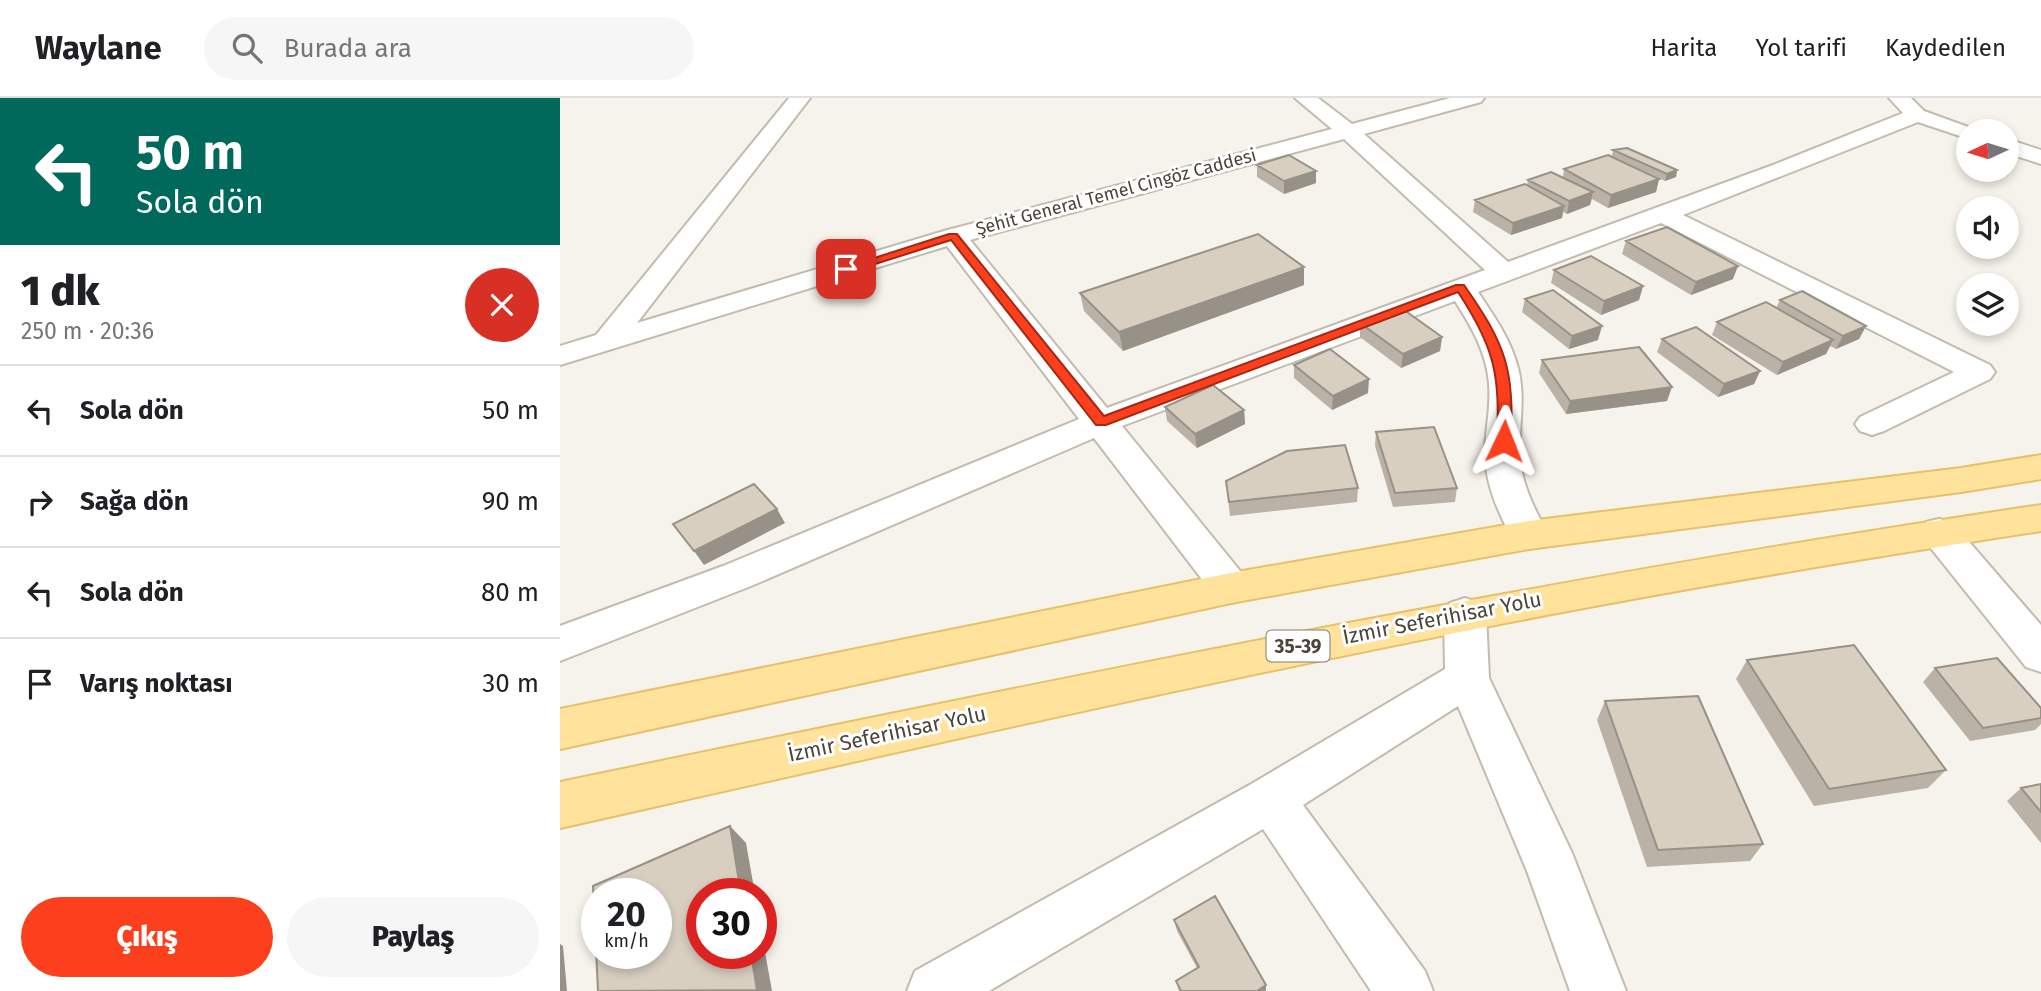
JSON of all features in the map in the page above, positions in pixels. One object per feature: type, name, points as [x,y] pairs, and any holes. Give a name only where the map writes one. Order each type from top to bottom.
[{"type":"main road","points":[[560,729],[1231,588],[1529,535],[1961,480],[2041,467]]},
{"type":"main road","name":"İzmir Seferihisar Yolu","points":[[560,804],[1335,638],[1751,561],[2041,518]]},
{"type":"street","points":[[606,343],[800,98]]},
{"type":"street","points":[[1305,98],[1347,130],[1503,272]]},
{"type":"street","name":"Şehit General Temel Cingöz Caddesi","points":[[560,356],[953,236],[1474,98]]},
{"type":"street","points":[[560,644],[737,576],[1101,422],[1781,170],[1908,107],[1956,127]]},
{"type":"street","points":[[2020,150],[2041,157]]},
{"type":"street","points":[[1662,214],[1979,372],[1872,424]]},
{"type":"street","points":[[953,236],[1231,588]]},
{"type":"street","points":[[1460,287],[1487,327],[1498,352],[1506,396],[1503,464],[1529,535]]},
{"type":"street","points":[[1939,532],[2041,655]]},
{"type":"street","points":[[1465,614],[1467,678],[1569,905],[1598,991]]},
{"type":"street","points":[[935,991],[1270,799],[1467,678]]},
{"type":"street","points":[[1270,799],[1405,991]]},
{"type":"building","points":[[1627,148],[1677,170],[1667,174],[1613,150]]},
{"type":"building","points":[[1289,155],[1316,171],[1284,181],[1257,165]]},
{"type":"building","points":[[1608,155],[1659,179],[1611,195],[1564,169]]},
{"type":"building","points":[[1551,172],[1593,192],[1569,201],[1528,180]]},
{"type":"building","points":[[1525,184],[1564,206],[1513,223],[1475,200]]},
{"type":"building","points":[[1667,227],[1738,266],[1696,282],[1626,241]]},
{"type":"building","points":[[1258,234],[1304,267],[1119,332],[1080,293]]},
{"type":"building","points":[[1591,256],[1643,286],[1604,301],[1554,270]]},
{"type":"building","points":[[1553,290],[1602,326],[1572,336],[1525,299]]},
{"type":"building","points":[[1802,291],[1866,326],[1843,336],[1780,300]]},
{"type":"building","points":[[1766,302],[1833,340],[1783,362],[1717,322]]},
{"type":"building","points":[[1400,307],[1442,337],[1403,354],[1360,323]]},
{"type":"building","points":[[1696,327],[1760,371],[1724,384],[1662,339]]},
{"type":"building","points":[[1639,347],[1672,387],[1570,401],[1542,360]]},
{"type":"building","points":[[1330,349],[1369,379],[1333,396],[1294,365]]},
{"type":"building","points":[[1213,385],[1244,410],[1195,434],[1165,407]]},
{"type":"building","points":[[1434,427],[1457,488],[1395,493],[1376,432]]},
{"type":"building","points":[[1345,445],[1358,488],[1229,502],[1226,481],[1287,451]]},
{"type":"building","points":[[754,484],[777,509],[694,551],[673,524]]},
{"type":"building","points":[[1854,645],[1946,770],[1829,789],[1747,660]]},
{"type":"building","points":[[1997,658],[2041,708],[2041,718],[1983,728],[1935,668]]},
{"type":"building","points":[[1698,696],[1763,844],[1658,850],[1605,701]]},
{"type":"building","points":[[2041,784],[2041,812],[2021,788]]},
{"type":"building","points":[[730,826],[738,878],[686,878],[686,969],[754,969],[757,990],[598,991],[597,969],[672,969],[672,878],[611,878]]},
{"type":"building","points":[[1215,896],[1266,985],[1257,991],[1181,991],[1176,981],[1199,967],[1174,920]]},
{"type":"route","points":[[846,269],[953,236],[1101,422],[1460,287],[1487,327],[1498,352],[1506,396],[1504,441]]}]
